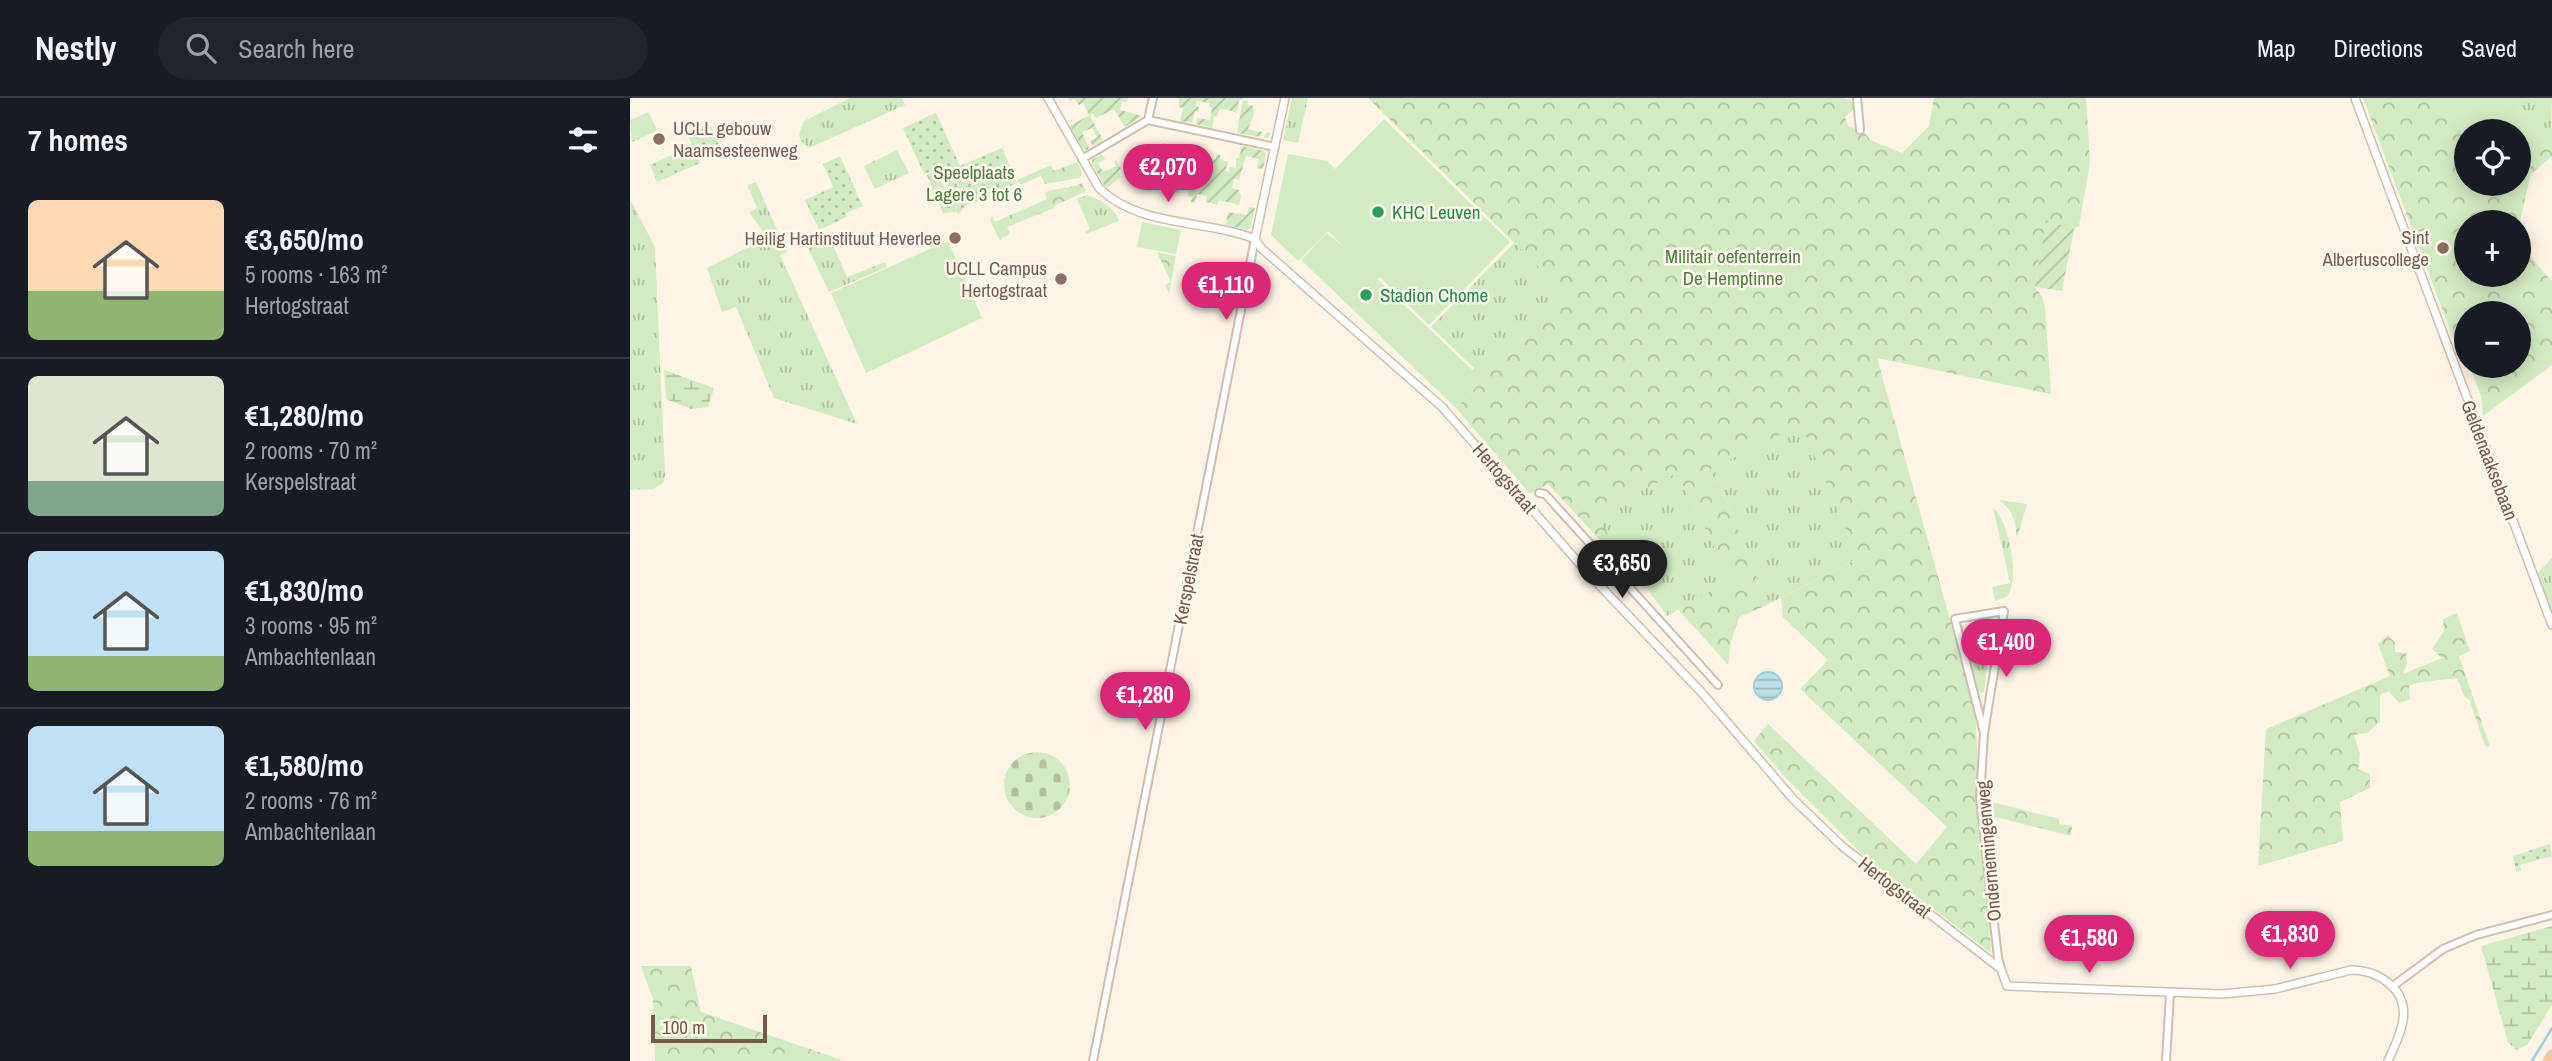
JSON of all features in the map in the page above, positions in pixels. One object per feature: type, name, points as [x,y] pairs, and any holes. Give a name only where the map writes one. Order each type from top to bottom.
[{"type":"highway","points":[[2549,1061],[2552,1056]]},
{"type":"street","points":[[1048,98],[1098,188],[1132,210],[1255,239]]},
{"type":"street","points":[[1148,120],[1153,98]]},
{"type":"street","name":"Kerspelstraat","points":[[1093,1061],[1285,98]]},
{"type":"street","points":[[1857,98],[1860,130]]},
{"type":"street","name":"Geldenaaksebaan","points":[[2355,98],[2552,625]]},
{"type":"street","points":[[1082,159],[1148,120],[1275,147]]},
{"type":"street","name":"Hertogstraat","points":[[1255,239],[1261,248],[1441,407],[1586,571],[1703,694],[1794,800],[1843,847],[2001,969],[2007,986],[2169,993]]},
{"type":"street","points":[[1539,493],[1545,494],[1718,685]]},
{"type":"street","name":"Ondernemingenweg","points":[[1984,733],[1955,620],[2004,611],[1984,733],[1980,799],[2001,969]]},
{"type":"street","points":[[2393,986],[2443,948],[2476,935],[2552,915]]},
{"type":"street","points":[[2166,1061],[2169,993],[2222,994],[2275,989],[2351,970],[2373,973],[2385,979],[2399,996],[2404,1017],[2388,1061]]},
{"type":"green space","points":[[850,98],[902,98],[905,105],[809,148],[802,142],[799,135],[804,121]]},
{"type":"green space","points":[[1068,98],[1128,98],[1127,102],[1122,101],[1120,110],[1142,116],[1125,127],[1114,109],[1096,118],[1092,113],[1090,116],[1103,140],[1093,146],[1090,141],[1097,137],[1092,128],[1082,132],[1089,148],[1087,150],[1082,148],[1070,126],[1089,115],[1083,103],[1079,105],[1074,99],[1070,101]]},
{"type":"green space","points":[[1179,98],[1243,98],[1239,100],[1237,113],[1219,110],[1217,117],[1214,116],[1212,128],[1196,124],[1197,118],[1210,120],[1210,103],[1197,101],[1198,112],[1195,111],[1192,123],[1180,121],[1183,108],[1179,107]]},
{"type":"green space","points":[[1292,98],[1308,98],[1298,143],[1283,140]]},
{"type":"green space","name":"Militair oefenterrein De Hemptinne","points":[[1368,98],[1844,98],[1853,101],[1856,108],[1845,117],[1848,126],[1865,133],[1870,140],[1902,153],[1929,126],[1934,98],[2086,98],[2090,162],[2079,226],[2074,229],[2046,221],[2035,287],[2045,307],[2051,394],[1877,358],[1975,709],[1980,799],[2059,819],[2059,824],[2072,826],[2071,836],[1996,817],[1983,829],[1991,953],[1863,855],[1785,777],[1754,741],[1768,724],[1916,864],[1947,827],[1800,689],[1828,660],[1783,617],[1781,598],[1858,558],[1801,424],[1709,470],[1726,499],[1767,605],[1739,617],[1731,641],[1728,665],[1678,609],[1731,580],[1677,473],[1594,514],[1650,594],[1548,484],[1530,494],[1456,408],[1566,294]]},
{"type":"green space","points":[[2363,98],[2441,98],[2456,119],[2454,196],[2526,196],[2522,210],[2454,210],[2454,287],[2531,287],[2531,257],[2552,282],[2552,365],[2483,416],[2481,396],[2474,378],[2531,378],[2531,301],[2454,301],[2454,341]]},
{"type":"green space","points":[[2441,98],[2528,98],[2516,106],[2525,119],[2456,119]]},
{"type":"green space","points":[[2528,98],[2552,98],[2551,133],[2540,140],[2531,127],[2531,119],[2525,119],[2516,106]]},
{"type":"green space","points":[[1243,100],[1253,106],[1254,114],[1248,129],[1262,132],[1261,137],[1237,133]]},
{"type":"green space","points":[[649,112],[657,131],[632,142],[630,120]]},
{"type":"green space","name":"Speelplaats Lagere 3 tot 6","points":[[936,113],[960,166],[1002,148],[1017,183],[990,195],[991,197],[965,206],[958,215],[957,212],[943,213],[937,200],[950,195],[938,169],[924,174],[903,128]]},
{"type":"green space","name":"KHC Leuven","points":[[1384,119],[1510,242],[1429,325],[1380,277],[1377,279],[1483,380],[1456,408],[1301,260],[1327,233],[1344,247],[1328,231],[1298,261],[1271,235],[1288,154],[1327,161],[1335,169]]},
{"type":"green space","points":[[709,123],[720,147],[697,157],[700,163],[657,182],[650,165],[683,150],[685,153],[694,149],[687,133]]},
{"type":"green space","points":[[2531,127],[2540,140],[2531,146]]},
{"type":"green space","points":[[2552,127],[2552,156],[2531,174],[2531,146],[2550,133]]},
{"type":"green space","points":[[1163,143],[1167,144],[1166,151],[1189,154],[1187,162],[1190,163],[1195,160],[1196,155],[1215,160],[1217,154],[1220,155],[1220,159],[1228,162],[1225,171],[1229,172],[1230,167],[1236,168],[1236,158],[1239,158],[1242,146],[1264,151],[1266,154],[1263,169],[1257,168],[1259,159],[1246,156],[1239,180],[1234,179],[1232,188],[1239,190],[1239,205],[1219,200],[1217,205],[1206,202],[1207,196],[1197,194],[1195,203],[1191,202],[1192,197],[1188,196],[1189,190],[1181,187],[1179,193],[1153,187],[1154,182],[1147,180],[1145,188],[1128,178],[1130,174],[1126,166],[1132,163],[1130,159],[1142,151],[1140,147],[1144,145],[1147,150],[1153,146],[1153,149],[1160,152]]},
{"type":"green space","points":[[897,150],[909,173],[875,189],[864,166]]},
{"type":"green space","points":[[1102,154],[1105,159],[1098,163],[1103,172],[1116,166],[1116,160],[1121,169],[1118,171],[1121,177],[1108,187],[1104,185],[1092,164],[1092,160]]},
{"type":"green space","points":[[840,156],[863,206],[819,230],[805,200],[833,187],[823,164]]},
{"type":"green space","points":[[1077,162],[1082,172],[1080,178],[1045,184],[1041,176],[1020,185],[1017,180],[1051,165],[1054,171]]},
{"type":"green space","points":[[937,170],[948,194],[936,199],[927,175]]},
{"type":"green space","points":[[756,182],[787,252],[780,255],[857,424],[774,398],[736,307],[722,312],[707,268],[760,241],[765,234],[749,212],[757,208],[747,185]]},
{"type":"green space","points":[[1082,183],[1086,191],[1054,208],[1007,227],[1010,234],[1000,241],[990,220],[992,216],[995,222],[1047,199],[1045,193]]},
{"type":"green space","points":[[1087,195],[1106,204],[1114,211],[1119,221],[1086,234],[1090,229],[1077,199]]},
{"type":"green space","points":[[630,199],[655,247],[665,475],[663,483],[653,489],[630,490]]},
{"type":"green space","points":[[1249,207],[1255,208],[1250,228],[1247,230],[1226,225],[1228,212],[1247,215]]},
{"type":"green space","points":[[2046,220],[2074,229],[2062,291],[2035,287]]},
{"type":"green space","points":[[1142,222],[1181,230],[1176,254],[1137,247]]},
{"type":"green space","points":[[828,234],[847,277],[885,262],[887,267],[829,292],[806,244]]},
{"type":"green space","points":[[948,241],[982,318],[866,373],[831,293]]},
{"type":"green space","points":[[1515,242],[1566,294],[1483,380],[1431,327]]},
{"type":"green space","points":[[1157,252],[1176,256],[1169,294],[1165,285],[1171,282]]},
{"type":"green space","points":[[664,370],[714,388],[708,407],[691,409],[666,399]]},
{"type":"green space","points":[[1801,423],[1858,558],[1767,605],[1726,499],[1709,470]]},
{"type":"green space","points":[[1677,473],[1731,580],[1667,616],[1593,514]]},
{"type":"green space","points":[[1999,500],[2027,504],[2017,538],[2013,516]]},
{"type":"green space","points":[[1993,508],[2004,524],[2013,565],[2011,590],[2006,597],[1995,601],[1992,587],[2010,583]]},
{"type":"green space","points":[[2552,558],[2552,625],[2534,577]]},
{"type":"green space","points":[[2457,613],[2470,651],[2459,656],[2490,747],[2485,746],[2470,701],[2464,696],[2457,678],[2413,684],[2409,686],[2410,699],[2399,703],[2389,691],[2380,695],[2380,722],[2367,733],[2354,735],[2360,754],[2358,769],[2370,774],[2370,788],[2340,802],[2343,841],[2258,866],[2266,729],[2390,676],[2378,644],[2388,635],[2395,643],[2395,652],[2406,653],[2407,663],[2403,674],[2442,658],[2432,649],[2444,631],[2443,619]]},
{"type":"green space","points":[[1991,626],[1984,692],[1981,693],[1977,691],[1966,631]]},
{"type":"green space","points":[[1037,752],[1050,755],[1060,762],[1067,772],[1070,785],[1067,798],[1060,808],[1050,815],[1037,818],[1024,815],[1014,808],[1007,798],[1004,785],[1007,772],[1014,762],[1024,755]]},
{"type":"green space","points":[[2550,844],[2552,856],[2520,865],[2521,871],[2516,872],[2513,856]]},
{"type":"green space","points":[[2552,926],[2552,1005],[2527,1045],[2516,1050],[2508,1042],[2481,946]]},
{"type":"green space","points":[[641,966],[691,966],[701,1012],[845,1061],[655,1061],[653,999]]},
{"type":"water","points":[[1768,672],[1778,676],[1782,686],[1778,696],[1768,700],[1758,696],[1754,686],[1758,676]]},
{"type":"waterway","points":[[2532,1061],[2552,1028]]},
{"type":"place","name":"UCLL gebouw Naamsesteenweg","points":[[659,139]]},
{"type":"place","name":"KHC Leuven","points":[[1378,212]]},
{"type":"place","name":"Heilig Hartinstituut Heverlee","points":[[955,238]]},
{"type":"place","name":"Sint Albertuscollege","points":[[2443,248]]},
{"type":"place","name":"UCLL Campus Hertogstraat","points":[[1061,279]]},
{"type":"place","name":"Stadion Chome","points":[[1366,295]]}]
